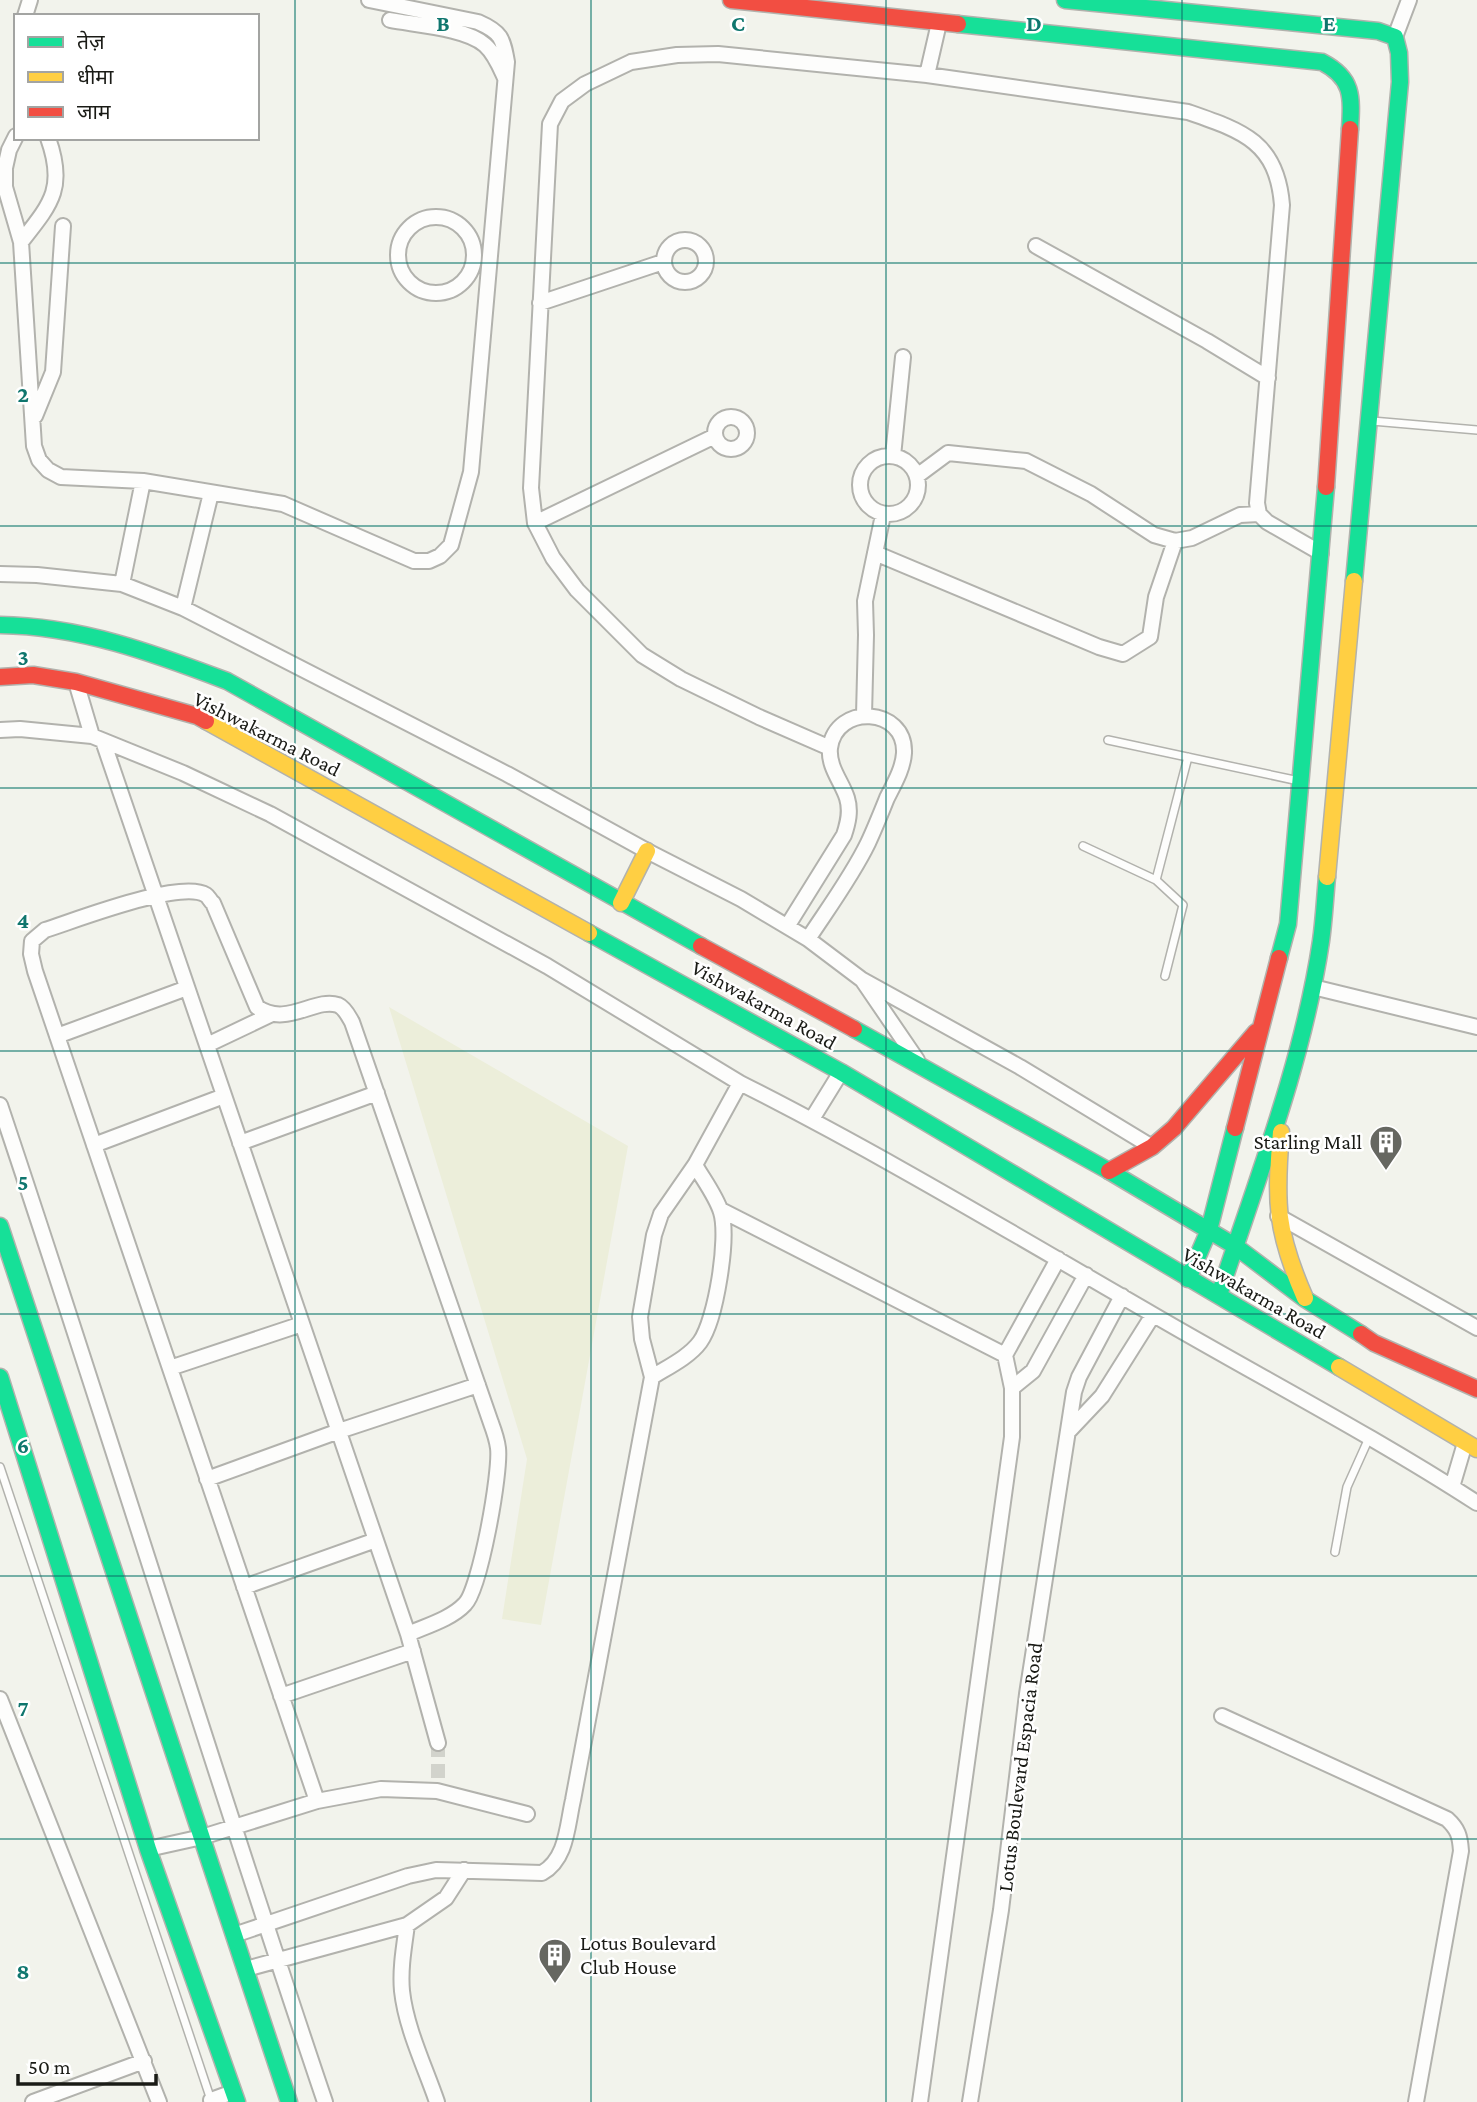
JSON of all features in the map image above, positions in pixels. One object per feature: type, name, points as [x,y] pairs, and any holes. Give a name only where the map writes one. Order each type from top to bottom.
[{"type":"street","points":[[14,140],[5,169],[5,187],[21,242],[34,446],[39,460],[48,470],[61,477],[143,481],[283,505],[414,561],[429,561],[440,556],[451,545],[471,472],[507,62],[503,40],[493,28],[478,22],[369,0]]},
{"type":"street","points":[[731,0],[1322,62],[1338,70],[1347,81],[1352,102],[1321,552],[1288,924],[1209,1230],[1188,1279]]},
{"type":"street","points":[[1065,0],[1378,31],[1395,37]]},
{"type":"street","points":[[1219,1295],[1283,1094],[1313,987],[1321,940],[1399,82],[1399,53],[1395,37],[1409,0]]},
{"type":"street","points":[[390,20],[464,34],[484,44],[506,79]]},
{"type":"street","points":[[927,75],[939,23]]},
{"type":"street","points":[[830,748],[748,712],[642,655],[577,590],[553,558],[535,523],[531,488],[550,124],[562,101],[585,84],[631,62],[677,55],[718,54],[927,75],[1188,113],[1222,124],[1250,139],[1267,153],[1274,165],[1280,183],[1282,205],[1256,503],[1259,514],[1267,522],[1321,552]]},
{"type":"street","points":[[21,242],[49,206],[56,189],[55,158],[49,140]]},
{"type":"street","points":[[426,218],[447,218],[457,223],[471,239],[474,260],[472,271],[466,280],[447,292],[425,293],[407,280],[398,260],[398,249],[407,230],[426,218]]},
{"type":"street","points":[[33,421],[53,372],[63,226]]},
{"type":"street","points":[[471,239],[492,228]]},
{"type":"street","points":[[1036,247],[1207,341],[1268,378]]},
{"type":"street","points":[[541,303],[663,262]]},
{"type":"street","points":[[466,280],[487,291]]},
{"type":"street","points":[[893,456],[903,357]]},
{"type":"street","points":[[535,523],[715,436]]},
{"type":"street","points":[[917,476],[948,453],[1026,461],[1091,494],[1154,535],[1175,541],[1192,538],[1240,514],[1259,514]]},
{"type":"street","points":[[893,456],[905,460],[917,476],[916,495],[912,504],[904,510],[883,515],[868,506],[863,498],[860,480],[869,463],[877,458],[893,456]]},
{"type":"street","points":[[122,584],[143,481]]},
{"type":"street","points":[[183,608],[211,492]]},
{"type":"street","points":[[864,715],[864,611],[883,515]]},
{"type":"street","points":[[875,553],[1099,647],[1123,654],[1150,637],[1156,597],[1175,541]]},
{"type":"street","points":[[0,574],[122,584],[183,608],[507,774],[788,925],[862,979],[1020,1067],[1152,1147]]},
{"type":"street","name":"Vishwakarma Road","points":[[0,625],[13,624],[84,634],[165,657],[227,681],[621,903],[919,1064],[1109,1171],[1235,1246],[1305,1299],[1374,1343],[1477,1390]]},
{"type":"street","name":"Vishwakarma Road","points":[[0,677],[33,676],[76,682],[197,716],[841,1072],[1471,1446]]},
{"type":"street","points":[[76,682],[155,895],[339,1431],[408,1634],[438,1743]]},
{"type":"street","points":[[788,925],[844,835],[848,824],[850,813],[847,798],[832,767],[830,748],[836,733],[849,720],[864,715],[876,715],[892,724],[902,737],[904,752],[901,769],[867,844],[808,939]]},
{"type":"street","points":[[0,730],[20,729],[98,738],[183,773],[270,814],[547,966],[740,1083],[812,1119],[1058,1259],[1477,1503]]},
{"type":"street","points":[[621,903],[647,851]]},
{"type":"street","points":[[272,1014],[257,1007],[252,998],[213,903],[206,895],[194,892],[155,895],[45,930],[32,941],[31,954],[35,971],[317,1801]]},
{"type":"street","points":[[862,979],[919,1064]]},
{"type":"street","points":[[1313,987],[1477,1027]]},
{"type":"street","points":[[57,1036],[187,988]]},
{"type":"street","points":[[207,1045],[272,1014],[328,1005],[338,1005],[345,1010],[377,1093],[478,1385],[498,1448],[498,1472],[476,1585],[467,1603],[455,1612],[408,1634]]},
{"type":"street","points":[[1109,1171],[1152,1147],[1192,1110],[1262,1026]]},
{"type":"street","points":[[812,1119],[841,1072]]},
{"type":"street","points":[[234,1935],[408,1875],[436,1870],[542,1873],[553,1867],[560,1855],[573,1800],[652,1377],[642,1339],[640,1317],[654,1235],[662,1214],[695,1165],[740,1083]]},
{"type":"street","points":[[240,1143],[377,1093]]},
{"type":"street","points":[[1283,1094],[1278,1216],[1288,1258],[1305,1299]]},
{"type":"street","points":[[94,1145],[224,1096]]},
{"type":"street","points":[[0,1105],[87,1363],[265,1924],[325,2102]]},
{"type":"street","points":[[652,1377],[686,1355],[700,1342],[709,1325],[721,1264],[724,1228],[721,1210],[695,1165]]},
{"type":"street","points":[[721,1210],[1005,1355]]},
{"type":"street","points":[[1278,1216],[1477,1328]]},
{"type":"street","points":[[0,1226],[289,2102]]},
{"type":"street","points":[[920,2102],[1012,1437],[1012,1388],[1005,1355],[1058,1259]]},
{"type":"street","points":[[1012,1388],[1033,1370],[1041,1358],[1086,1275]]},
{"type":"street","name":"Lotus Boulevard Espacia Road","points":[[971,2102],[1002,1910],[1027,1694],[1074,1392],[1079,1377],[1122,1296]]},
{"type":"street","points":[[1068,1432],[1102,1396],[1153,1315]]},
{"type":"street","points":[[170,1368],[302,1324]]},
{"type":"street","points":[[0,1377],[148,1849],[235,2097],[211,2101]]},
{"type":"street","points":[[208,1479],[339,1431],[478,1385]]},
{"type":"street","points":[[1452,1487],[1471,1446]]},
{"type":"street","points":[[244,1587],[376,1540]]},
{"type":"street","points":[[281,1696],[413,1651]]},
{"type":"street","points":[[0,1699],[159,2102]]},
{"type":"street","points":[[1222,1716],[1447,1819],[1456,1828],[1461,1850],[1416,2102]]},
{"type":"street","points":[[148,1849],[202,1837],[317,1801],[381,1789],[438,1785],[527,1814]]},
{"type":"street","points":[[246,1969],[407,1925],[446,1898],[464,1870]]},
{"type":"street","points":[[407,1925],[401,1966],[402,1993],[437,2102]]},
{"type":"street","points":[[33,2102],[144,2061]]},
{"type":"lane","points":[[1368,421],[1477,430]]},
{"type":"lane","points":[[1108,740],[1301,782]]},
{"type":"lane","points":[[1156,880],[1188,757]]},
{"type":"lane","points":[[1083,846],[1156,880],[1183,905],[1165,976]]},
{"type":"lane","points":[[1335,1552],[1347,1487],[1369,1438]]},
{"type":"lane","points":[[0,1467],[211,2101]]},
{"type":"green space","points":[[389,1007],[628,1146],[541,1625],[502,1619],[527,1459]]},
{"type":"tunnel","points":[[438,1743],[438,1779]]},
{"type":"traffic: fast","points":[[1065,0],[1378,31],[1395,37],[1399,53],[1400,82],[1354,581]]},
{"type":"traffic: fast","points":[[958,24],[1322,62],[1340,75],[1348,89],[1350,129]]},
{"type":"traffic: fast","points":[[1279,958],[1288,924],[1326,487]]},
{"type":"traffic: fast","points":[[0,625],[59,630],[116,643],[227,681],[701,946]]},
{"type":"traffic: fast","points":[[1219,1295],[1278,1120],[1303,1031],[1321,941],[1327,877]]},
{"type":"traffic: fast","points":[[589,933],[841,1072],[1339,1367]]},
{"type":"traffic: fast","points":[[854,1029],[1109,1171],[1235,1246],[1305,1299],[1361,1334]]},
{"type":"traffic: fast","points":[[1188,1279],[1209,1230],[1235,1128]]},
{"type":"traffic: fast","points":[[0,1226],[289,2102]]},
{"type":"traffic: fast","points":[[0,1377],[148,1849],[237,2102]]},
{"type":"traffic: slow","points":[[1327,877],[1354,581]]},
{"type":"traffic: slow","points":[[206,721],[589,933]]},
{"type":"traffic: slow","points":[[621,903],[647,851]]},
{"type":"traffic: slow","points":[[1281,1132],[1278,1179],[1280,1217],[1288,1254],[1305,1298]]},
{"type":"traffic: slow","points":[[1339,1367],[1477,1449]]},
{"type":"traffic: jam","points":[[731,0],[958,24]]},
{"type":"traffic: jam","points":[[1326,487],[1350,129]]},
{"type":"traffic: jam","points":[[0,677],[33,675],[76,682],[197,716],[206,721]]},
{"type":"traffic: jam","points":[[701,946],[854,1029]]},
{"type":"traffic: jam","points":[[1235,1128],[1279,958]]},
{"type":"traffic: jam","points":[[1109,1171],[1152,1147],[1174,1128],[1256,1032]]},
{"type":"traffic: jam","points":[[1361,1334],[1374,1343],[1477,1389]]},
{"type":"place","name":"Starling Mall","points":[[1386,1172]]},
{"type":"place","name":"Lotus Boulevard Club House","points":[[555,1985]]}]
